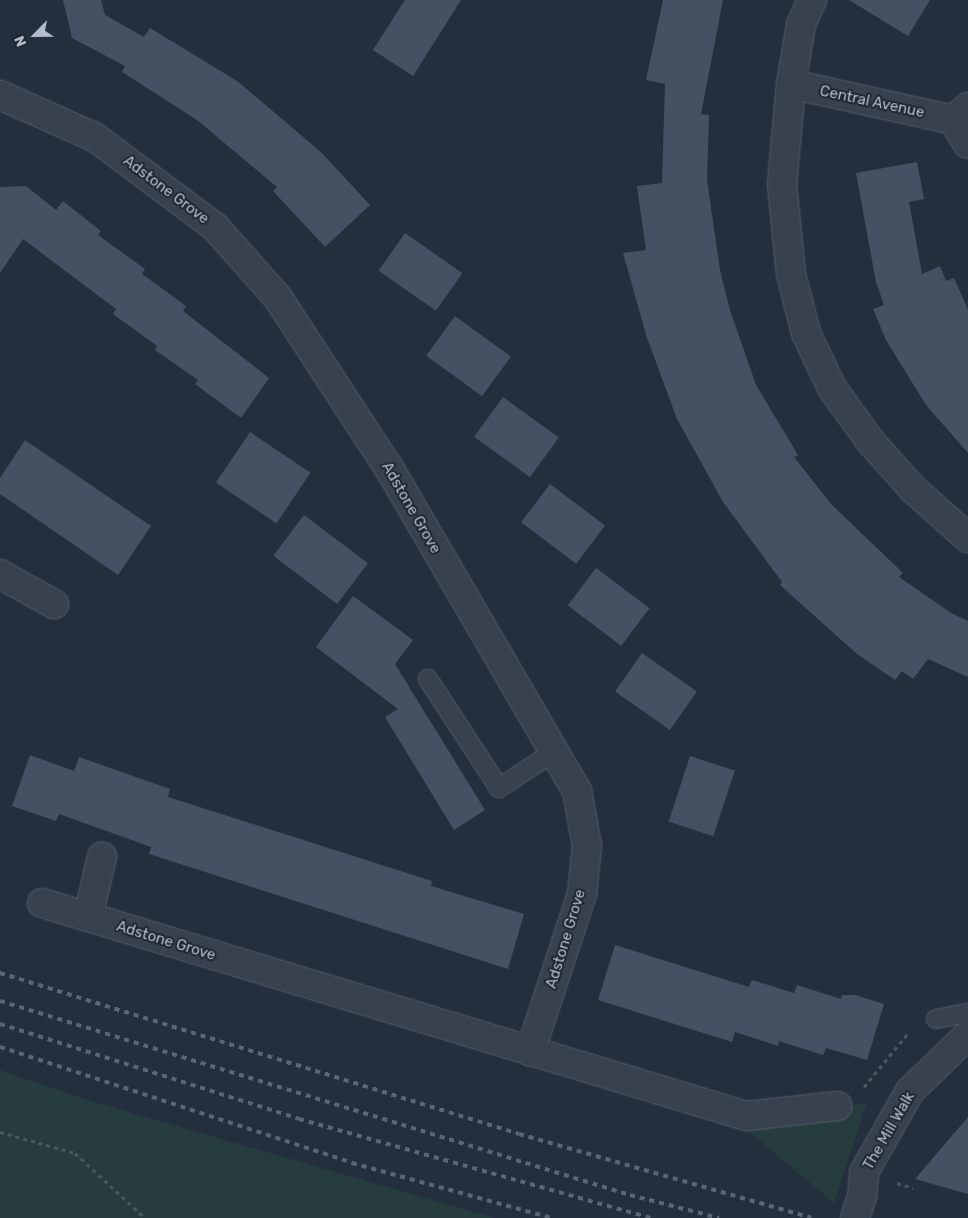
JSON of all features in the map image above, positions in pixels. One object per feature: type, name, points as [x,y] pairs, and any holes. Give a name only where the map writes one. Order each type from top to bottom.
[{"type":"street","points":[[812,0],[801,25],[791,84],[782,184],[791,274],[806,333],[832,388],[871,442],[913,488],[968,538]]},
{"type":"street","name":"Central Avenue","points":[[791,84],[961,114],[968,144]]},
{"type":"street","name":"Adstone Grove","points":[[0,95],[96,138],[215,227],[278,298],[389,468],[552,753],[577,792],[587,846],[582,894],[530,1052]]},
{"type":"street","points":[[0,574],[54,604]]},
{"type":"street","points":[[88,917],[102,857]]},
{"type":"street","name":"Adstone Grove","points":[[42,903],[746,1116],[836,1106]]},
{"type":"street","name":"The Mill Walk","points":[[855,1218],[862,1197],[864,1172],[910,1091],[968,1035]]},
{"type":"lane","points":[[428,679],[499,788],[552,753]]},
{"type":"lane","points":[[936,1019],[968,1013]]},
{"type":"path","points":[[836,1106],[858,1094],[906,1033],[936,1019]]},
{"type":"path","points":[[0,1132],[75,1152],[145,1218]]},
{"type":"green space","points":[[0,1070],[91,1101],[494,1218],[0,1218]]},
{"type":"green space","points":[[867,1102],[834,1203],[748,1131]]},
{"type":"building","points":[[63,0],[101,0],[105,15],[144,37],[150,28],[237,81],[321,152],[370,205],[325,247],[273,191],[277,187],[197,120],[122,72],[125,66],[72,38]]},
{"type":"building","points":[[405,0],[461,0],[413,76],[373,50]]},
{"type":"building","points":[[663,0],[723,0],[701,114],[709,115],[707,180],[720,270],[730,310],[756,385],[798,455],[794,457],[831,504],[903,573],[899,577],[951,613],[968,621],[968,677],[928,659],[913,679],[902,671],[895,680],[857,654],[780,585],[782,582],[723,502],[677,419],[647,338],[623,253],[646,250],[637,186],[662,183],[665,84],[646,80]]},
{"type":"building","points":[[849,0],[930,0],[908,36]]},
{"type":"building","points":[[917,162],[924,199],[909,202],[922,274],[940,266],[946,281],[954,278],[968,310],[968,453],[926,405],[886,340],[873,309],[884,305],[876,282],[856,173]]},
{"type":"building","points":[[26,186],[56,210],[63,201],[101,231],[98,235],[145,269],[142,274],[186,306],[183,311],[269,378],[241,418],[195,384],[198,380],[155,350],[157,346],[113,314],[116,309],[23,239],[0,273],[0,187]]},
{"type":"building","points":[[405,233],[462,273],[436,311],[379,271]]},
{"type":"building","points":[[455,316],[511,357],[482,396],[426,356]]},
{"type":"building","points":[[503,397],[559,438],[530,477],[474,437]]},
{"type":"building","points":[[250,432],[311,473],[276,523],[216,483]]},
{"type":"building","points":[[25,440],[151,526],[118,575],[0,494],[0,478]]},
{"type":"building","points":[[550,484],[605,526],[576,564],[521,522]]},
{"type":"building","points":[[304,515],[368,563],[337,604],[273,556]]},
{"type":"building","points":[[596,568],[650,608],[621,646],[568,606]]},
{"type":"building","points":[[353,596],[413,640],[395,664],[485,810],[454,830],[385,717],[398,709],[316,647]]},
{"type":"building","points":[[642,653],[697,691],[670,730],[615,692]]},
{"type":"building","points":[[30,755],[74,771],[79,757],[170,789],[168,797],[432,881],[431,886],[524,914],[508,969],[149,854],[151,847],[59,814],[56,821],[12,806]]},
{"type":"building","points":[[690,756],[735,771],[713,836],[669,822]]},
{"type":"building","points":[[615,945],[749,987],[752,980],[794,993],[797,985],[841,999],[842,995],[855,995],[884,1004],[867,1060],[826,1048],[823,1055],[779,1041],[778,1046],[735,1032],[732,1042],[598,1000]]},
{"type":"building","points":[[968,1117],[968,1194],[915,1179]]},
{"type":"railway","points":[[0,973],[519,1134],[811,1218]]},
{"type":"railway","points":[[0,1001],[630,1195],[719,1218]]},
{"type":"railway","points":[[0,1024],[299,1119],[652,1218]]},
{"type":"railway","points":[[0,1047],[352,1163],[551,1218]]}]
